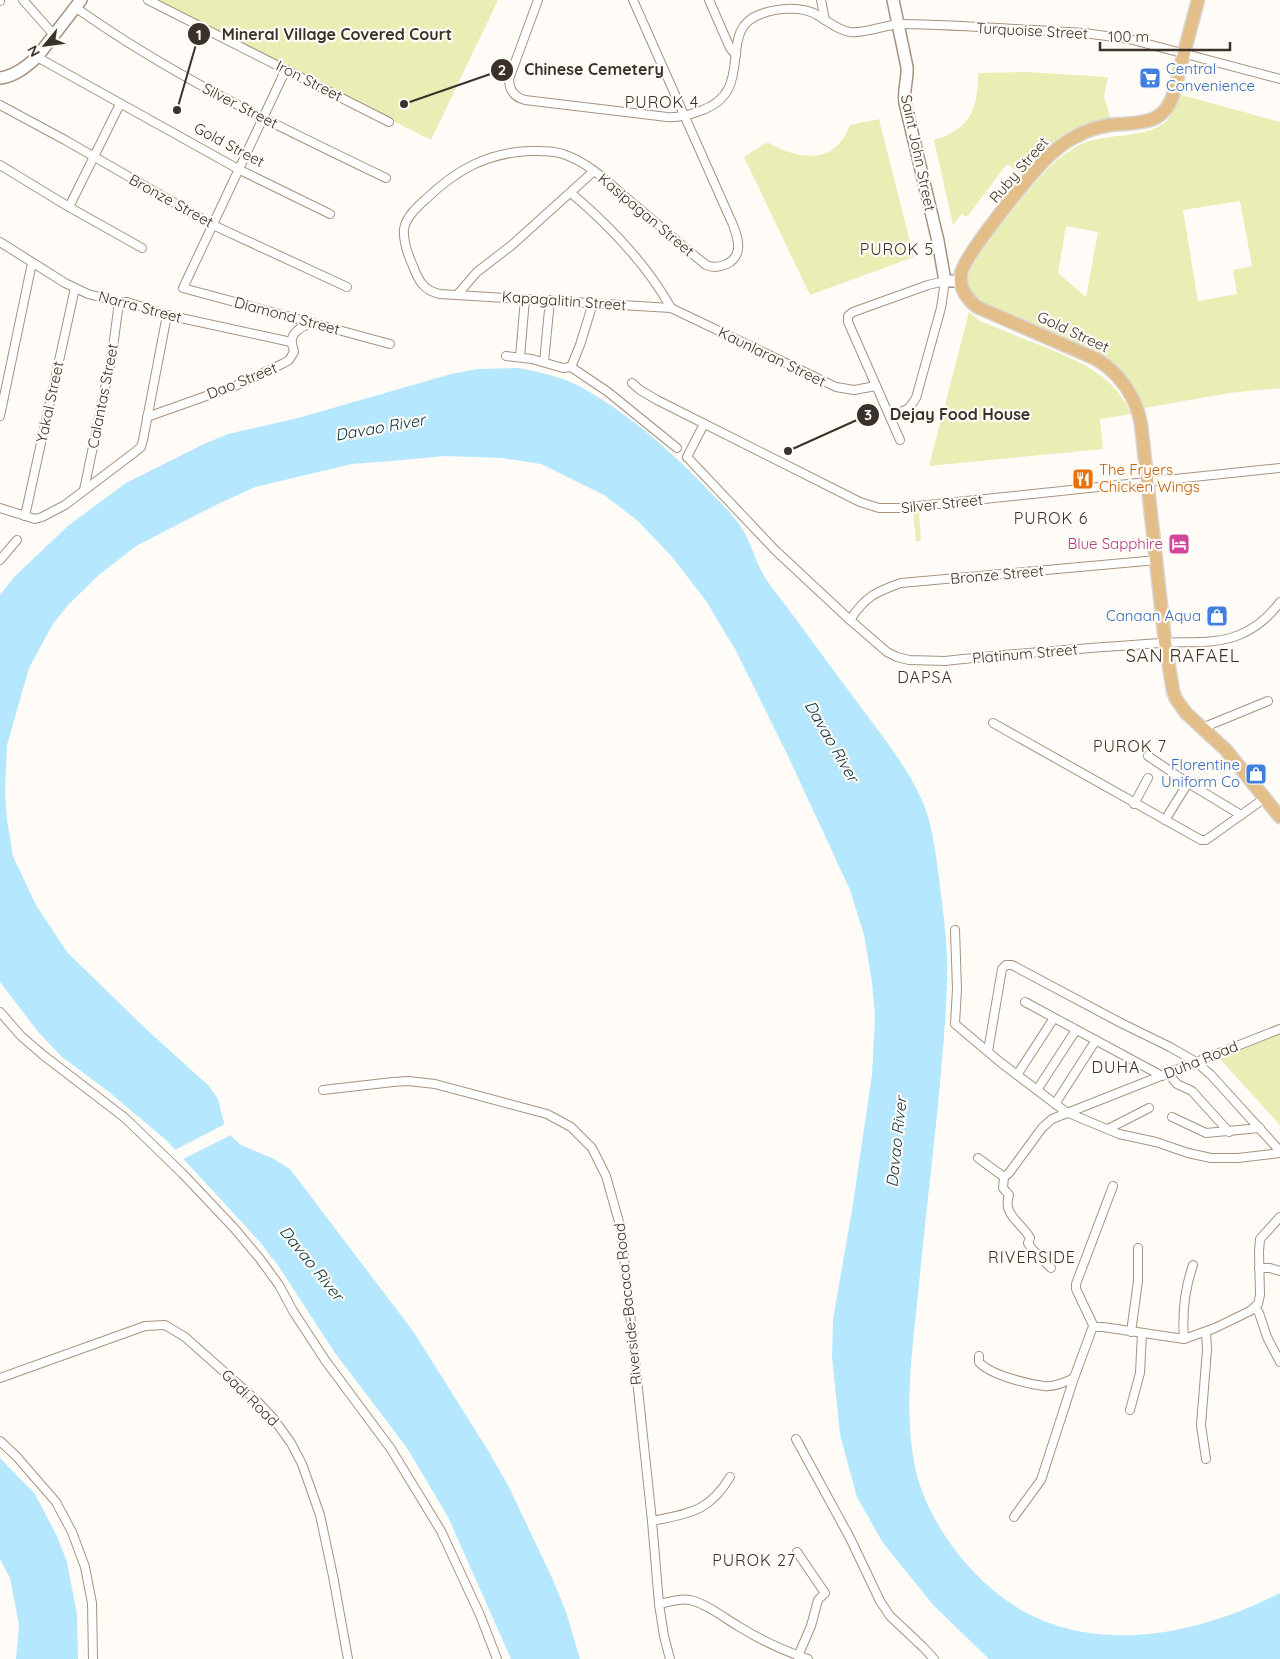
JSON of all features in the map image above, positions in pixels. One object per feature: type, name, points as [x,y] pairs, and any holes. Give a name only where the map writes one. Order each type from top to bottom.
[{"type":"main road","name":"Ruby Street","points":[[961,281],[963,267],[972,252],[1051,153],[1085,132],[1109,125],[1145,122],[1163,112],[1171,102],[1198,0]]},
{"type":"main road","name":"Gold Street","points":[[961,281],[966,296],[977,307],[1102,362],[1113,371],[1131,394],[1139,412],[1149,483],[1170,681],[1176,699],[1186,713],[1226,750],[1280,817]]},
{"type":"street","points":[[24,0],[54,35]]},
{"type":"street","name":"Iron Street","points":[[148,0],[389,122]]},
{"type":"street","name":"Turquoise Street","points":[[538,0],[510,74],[509,87],[516,96],[525,100],[667,117],[686,116],[713,106],[723,97],[731,83],[736,64],[736,43],[742,28],[747,22],[760,14],[800,9],[808,10],[836,27],[851,32],[899,24],[1094,34],[1129,39],[1280,79]]},
{"type":"street","name":"Kasipagan Street","points":[[457,295],[432,292],[420,281],[408,255],[404,230],[406,222],[432,193],[459,173],[478,162],[510,152],[554,152],[573,158],[594,171],[712,268],[730,262],[738,252],[736,236],[686,116],[633,0]]},
{"type":"street","points":[[709,0],[728,44],[736,55]]},
{"type":"street","points":[[821,0],[826,20]]},
{"type":"street","name":"Saint John Street","points":[[893,0],[907,74],[904,87],[905,103],[938,241],[945,281]]},
{"type":"street","points":[[0,78],[13,75],[37,57],[78,3]]},
{"type":"street","name":"Silver Street","points":[[78,3],[103,26],[217,95],[386,178]]},
{"type":"street","name":"Gold Street","points":[[37,57],[240,170],[330,214]]},
{"type":"street","points":[[213,225],[286,69]]},
{"type":"street","points":[[69,207],[120,104]]},
{"type":"street","name":"Bronze Street","points":[[0,105],[213,225],[347,287]]},
{"type":"street","points":[[0,165],[142,248]]},
{"type":"street","points":[[457,295],[477,272],[512,245],[594,171]]},
{"type":"street","points":[[571,193],[615,234],[656,284],[672,308]]},
{"type":"street","name":"Diamond Street","points":[[213,225],[184,288],[390,344]]},
{"type":"street","name":"Narra Street","points":[[0,242],[32,263],[88,294],[119,302],[127,302],[167,315],[291,342]]},
{"type":"street","points":[[0,416],[32,263]]},
{"type":"street","points":[[900,440],[848,322],[848,316],[854,312],[928,285],[945,281],[961,281]]},
{"type":"street","points":[[890,417],[909,408],[916,398],[941,308],[945,281]]},
{"type":"street","name":"Yakal Street","points":[[25,516],[75,288]]},
{"type":"street","name":"Kapagalitin Street","points":[[457,295],[672,308]]},
{"type":"street","points":[[520,357],[525,299]]},
{"type":"street","points":[[544,362],[550,300]]},
{"type":"street","name":"Calantas Street","points":[[84,490],[111,363],[119,302]]},
{"type":"street","points":[[571,367],[593,303]]},
{"type":"street","name":"Kaunlaran Street","points":[[672,308],[836,387],[854,390],[876,386]]},
{"type":"street","points":[[0,508],[35,519],[42,517],[65,505],[141,447],[167,315]]},
{"type":"street","name":"Dao Street","points":[[146,417],[240,384],[284,363],[289,360],[294,352],[291,342],[292,336],[303,326],[312,322]]},
{"type":"street","points":[[506,356],[544,362],[563,368],[571,367],[608,392],[677,448]]},
{"type":"street","name":"Silver Street","points":[[632,383],[649,396],[704,424],[854,499],[879,508],[899,508],[1280,468]]},
{"type":"street","name":"Platinum Street","points":[[704,424],[687,457],[775,550],[850,620],[887,652],[897,658],[945,661],[1165,642],[1224,640],[1238,636],[1254,627],[1267,618],[1280,602]]},
{"type":"street","points":[[0,560],[17,540]]},
{"type":"street","name":"Bronze Street","points":[[850,620],[868,597],[901,584],[1157,560]]},
{"type":"street","points":[[1202,728],[1268,701]]},
{"type":"street","points":[[993,723],[1134,804],[1203,840],[1265,798]]},
{"type":"street","points":[[1148,756],[1188,783],[1241,814]]},
{"type":"street","points":[[1134,804],[1148,778]]},
{"type":"street","points":[[1165,820],[1188,783]]},
{"type":"street","points":[[955,930],[957,989],[954,1021],[958,1027],[1017,1075],[1066,1112],[1118,1134],[1156,1142],[1188,1153],[1211,1158],[1238,1158],[1280,1152]]},
{"type":"street","points":[[988,1051],[1002,969],[1010,964],[1196,1062],[1211,1075],[1280,1152]]},
{"type":"street","points":[[1025,1002],[1076,1030],[1165,1074],[1177,1084],[1192,1091],[1229,1132]]},
{"type":"street","points":[[0,1012],[21,1036],[43,1055],[132,1124],[182,1173],[234,1228],[260,1259],[279,1285],[293,1311],[325,1360],[391,1449],[441,1531],[480,1616],[497,1659]]},
{"type":"street","points":[[1017,1075],[1054,1018]]},
{"type":"street","name":"Duha Road","points":[[1004,1177],[1009,1174],[1044,1125],[1052,1119],[1280,1029]]},
{"type":"street","points":[[1037,1090],[1076,1030]]},
{"type":"street","points":[[1055,1104],[1096,1040]]},
{"type":"street","name":"Riverside-Bacaca Road","points":[[323,1090],[408,1081],[435,1084],[547,1114],[571,1127],[592,1148],[606,1176],[621,1229],[659,1604],[670,1659]]},
{"type":"street","points":[[1108,1129],[1149,1108]]},
{"type":"street","points":[[1172,1117],[1206,1133],[1260,1128]]},
{"type":"street","points":[[978,1158],[1004,1177],[1003,1188],[1009,1195],[1007,1201],[1008,1209],[1015,1221],[1028,1234],[1030,1238],[1028,1243],[1032,1249],[1051,1268]]},
{"type":"street","points":[[1014,1517],[1041,1480],[1074,1378],[1094,1327],[1076,1289],[1076,1284],[1113,1186]]},
{"type":"street","points":[[1094,1327],[1184,1339],[1206,1332],[1255,1308],[1260,1295],[1260,1239],[1280,1216]]},
{"type":"street","points":[[1131,1332],[1138,1281],[1138,1248]]},
{"type":"street","points":[[1184,1339],[1183,1327],[1187,1282],[1193,1265]]},
{"type":"street","points":[[1259,1268],[1280,1270]]},
{"type":"street","points":[[1255,1308],[1259,1313],[1267,1337],[1280,1362]]},
{"type":"street","name":"Gadi Road","points":[[0,1378],[145,1326],[166,1325],[185,1337],[263,1407],[291,1443],[302,1464],[320,1515],[337,1593],[348,1659]]},
{"type":"street","points":[[1206,1332],[1207,1350],[1201,1425],[1206,1459]]},
{"type":"street","points":[[1130,1410],[1140,1373],[1142,1334]]},
{"type":"street","points":[[979,1356],[979,1362],[982,1366],[1007,1378],[1045,1386],[1068,1382],[1074,1378]]},
{"type":"street","points":[[796,1438],[850,1538],[880,1601],[890,1616],[934,1659]]},
{"type":"street","points":[[0,1441],[17,1457],[56,1502],[72,1532],[85,1567],[92,1603],[93,1659]]},
{"type":"street","points":[[652,1521],[690,1513],[702,1508],[721,1492],[730,1476]]},
{"type":"street","points":[[797,1552],[825,1593],[818,1600],[811,1626],[798,1656]]},
{"type":"street","points":[[659,1604],[690,1600],[710,1609],[740,1628],[808,1659]]},
{"type":"green space","points":[[153,0],[498,0],[431,140]]},
{"type":"green space","points":[[1025,72],[1108,77],[1104,96],[1111,121],[1082,127],[1060,137],[1041,152],[1020,173],[1007,164],[967,217],[962,214],[953,225],[934,140],[956,130],[970,116],[976,97],[978,73]]},
{"type":"green space","points":[[1178,94],[1280,122],[1280,388],[1230,393],[1144,408],[1130,381],[1110,361],[1091,350],[983,303],[970,289],[968,278],[978,256],[989,240],[1038,179],[1057,160],[1079,145],[1089,141],[1154,129],[1169,118]],"holes":[[[1240,201],[1252,266],[1233,270],[1237,294],[1198,301],[1183,210]],[[1066,226],[1098,232],[1086,297],[1058,273]]]},
{"type":"green space","points":[[879,119],[914,257],[810,295],[744,157],[767,142],[791,153],[814,156],[825,153],[835,147],[843,138],[850,125]]},
{"type":"green space","points":[[969,312],[980,321],[1084,365],[1096,372],[1116,390],[1131,414],[1100,419],[1103,449],[929,466]]},
{"type":"green space","points":[[919,512],[921,541],[916,541],[913,513]]},
{"type":"green space","points":[[1280,1034],[1280,1125],[1220,1059]]},
{"type":"water","name":"Davao River","points":[[519,368],[570,382],[613,407],[666,449],[727,510],[744,532],[767,580],[891,748],[914,784],[926,810],[931,826],[943,907],[947,982],[940,1088],[912,1353],[909,1399],[911,1445],[915,1467],[932,1513],[960,1556],[996,1592],[1016,1607],[1037,1618],[1067,1628],[1098,1634],[1129,1635],[1160,1632],[1192,1626],[1222,1617],[1280,1593],[1280,1659],[989,1659],[934,1606],[883,1543],[857,1497],[840,1435],[832,1357],[833,1319],[852,1210],[872,1075],[875,1017],[872,982],[864,935],[850,890],[788,756],[736,651],[706,601],[673,558],[638,521],[604,495],[541,464],[502,458],[445,456],[352,464],[255,487],[214,506],[136,546],[99,575],[69,604],[53,624],[29,668],[7,745],[5,793],[13,856],[36,905],[67,952],[146,1029],[209,1086],[218,1099],[225,1127],[233,1138],[241,1145],[272,1158],[290,1169],[413,1331],[509,1487],[553,1580],[566,1612],[580,1659],[511,1659],[448,1517],[407,1448],[335,1353],[279,1267],[260,1242],[166,1140],[109,1092],[62,1057],[39,1033],[0,982],[0,595],[14,577],[69,525],[126,483],[228,434],[298,418],[451,374],[478,369]]},
{"type":"water","points":[[0,1458],[35,1494],[57,1536],[67,1562],[77,1614],[78,1659],[16,1659],[19,1625],[10,1578],[0,1559]]},
{"type":"pier","points":[[227,1123],[233,1134],[181,1160],[173,1151]]},
{"type":"place","name":"Central Convenience","points":[[1150,78]]},
{"type":"place","name":"Chinese Cemetery","points":[[404,104]]},
{"type":"place","name":"Mineral Village Covered Court","points":[[177,110]]},
{"type":"place","name":"Dejay Food House","points":[[788,451]]},
{"type":"place","name":"The Fryers Chicken Wings","points":[[1083,479]]},
{"type":"place","name":"Blue Sapphire","points":[[1179,544]]},
{"type":"place","name":"Canaan Aqua","points":[[1217,616]]},
{"type":"place","name":"Florentine Uniform Co","points":[[1256,774]]},
{"type":"district","name":"PUROK 4","points":[[662,102]]},
{"type":"district","name":"PUROK 5","points":[[897,249]]},
{"type":"district","name":"PUROK 6","points":[[1051,518]]},
{"type":"district","name":"SAN RAFAEL","points":[[1183,656]]},
{"type":"district","name":"DAPSA","points":[[925,677]]},
{"type":"district","name":"PUROK 7","points":[[1130,746]]},
{"type":"district","name":"DUHA","points":[[1116,1067]]},
{"type":"district","name":"RIVERSIDE","points":[[1032,1257]]},
{"type":"district","name":"PUROK 27","points":[[754,1560]]}]
